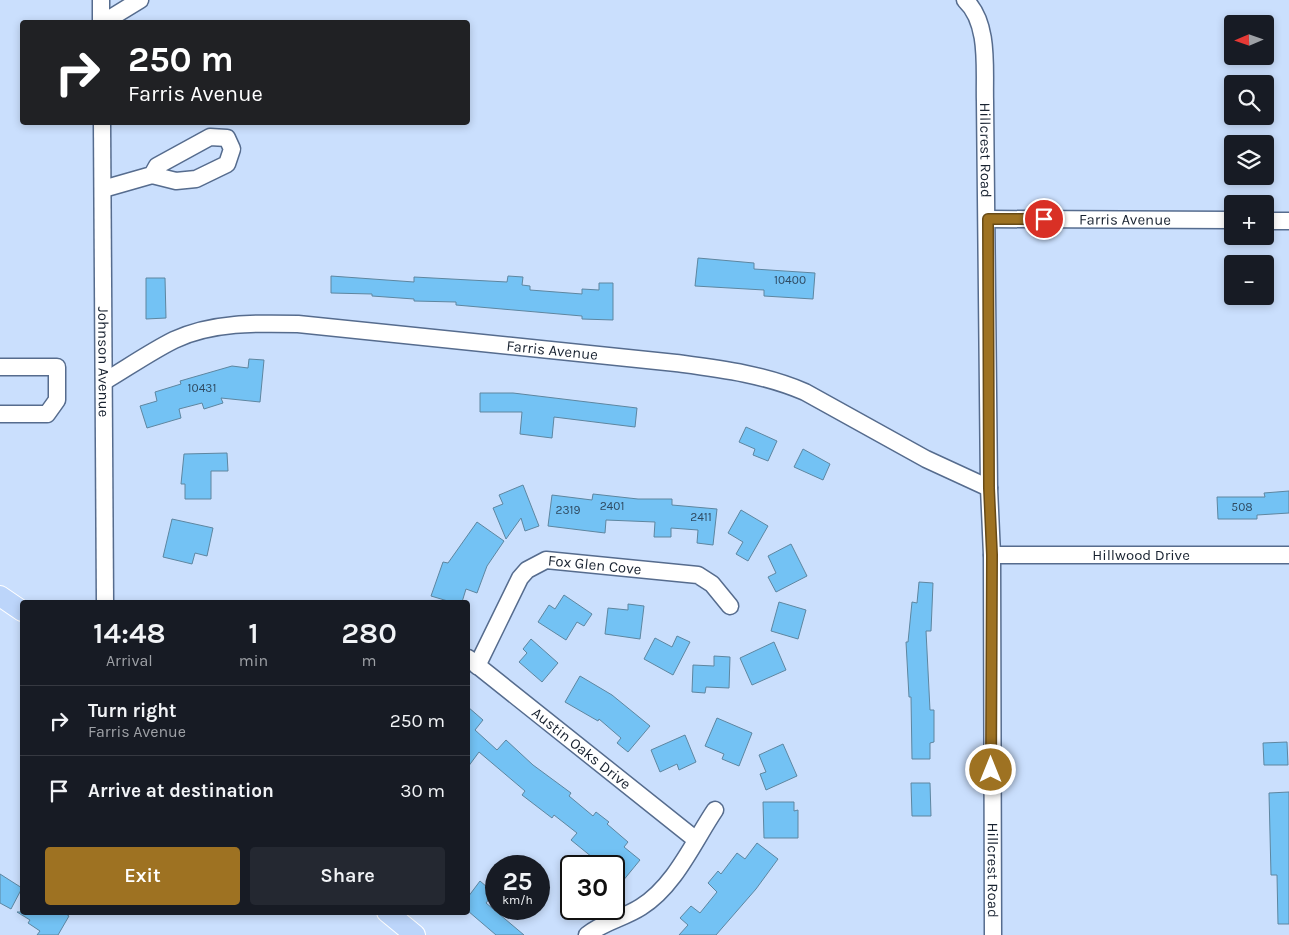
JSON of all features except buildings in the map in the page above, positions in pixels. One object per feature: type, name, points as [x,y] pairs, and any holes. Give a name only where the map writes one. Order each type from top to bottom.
[{"type":"main road","points":[[0,596],[20,609]]},
{"type":"main road","points":[[391,915],[415,935]]},
{"type":"street","points":[[101,0],[102,20]]},
{"type":"street","points":[[105,20],[140,0]]},
{"type":"street","name":"Hillcrest Road","points":[[965,0],[971,6],[979,23],[983,41],[988,219],[989,488],[992,555],[993,935]]},
{"type":"street","name":"Johnson Avenue","points":[[102,125],[105,600]]},
{"type":"street","points":[[103,189],[152,175]]},
{"type":"street","name":"Farris Avenue","points":[[988,219],[1224,220]]},
{"type":"street","points":[[1274,221],[1289,221]]},
{"type":"street","name":"Farris Avenue","points":[[105,381],[175,340],[212,329],[250,322],[298,324],[686,365],[734,371],[786,384],[805,392],[926,458],[989,488]]},
{"type":"street","points":[[0,367],[56,367],[57,400],[47,414],[0,414]]},
{"type":"street","name":"Hillwood Drive","points":[[992,555],[1289,555]]},
{"type":"street","name":"Fox Glen Cove","points":[[472,662],[520,578],[527,570],[546,560],[698,575],[716,588],[730,606]]},
{"type":"street","name":"Austin Oaks Drive","points":[[472,662],[695,839]]},
{"type":"street","points":[[587,935],[642,907],[661,889],[677,869],[715,810]]},
{"type":"route","points":[[991,770],[992,555],[989,488],[988,219],[1044,219]]}]
